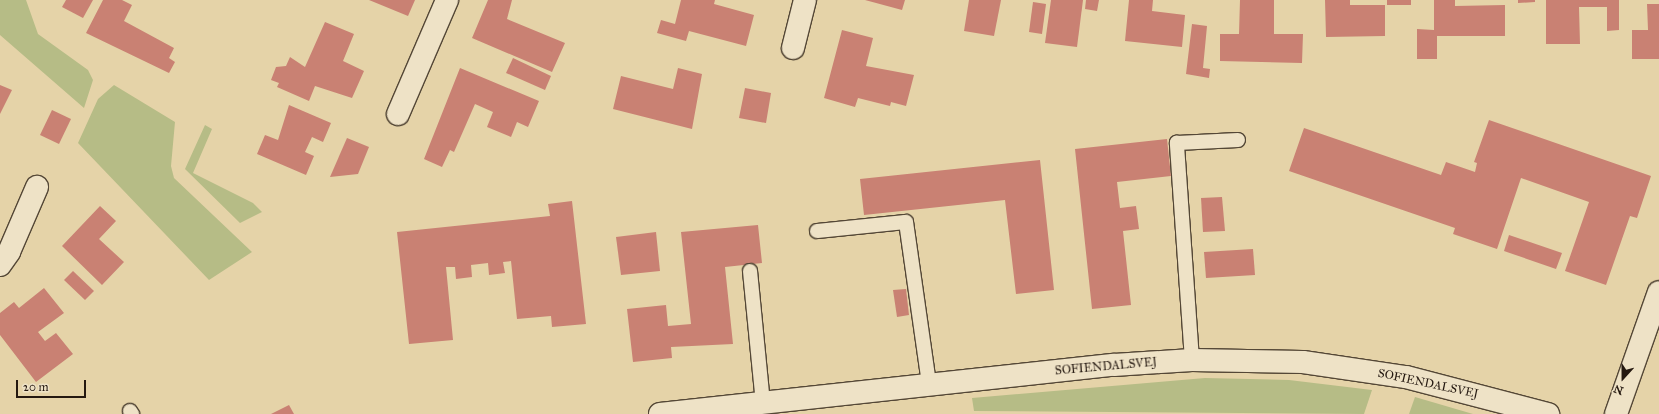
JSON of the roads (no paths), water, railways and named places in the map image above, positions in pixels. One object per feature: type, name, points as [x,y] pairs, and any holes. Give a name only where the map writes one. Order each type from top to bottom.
[{"type":"street","points":[[398,114],[447,0]]},
{"type":"street","points":[[793,48],[805,0]]},
{"type":"street","points":[[0,265],[9,252],[37,187]]},
{"type":"street","points":[[1616,414],[1659,292]]},
{"type":"street","name":"SOFIENDALSVEJ","points":[[660,414],[689,412],[929,384],[1192,360],[1303,362],[1382,374],[1548,414]]},
{"type":"lane","points":[[1192,360],[1177,143],[1238,140]]},
{"type":"lane","points":[[817,231],[906,222],[929,384]]},
{"type":"lane","points":[[750,271],[763,403]]}]
